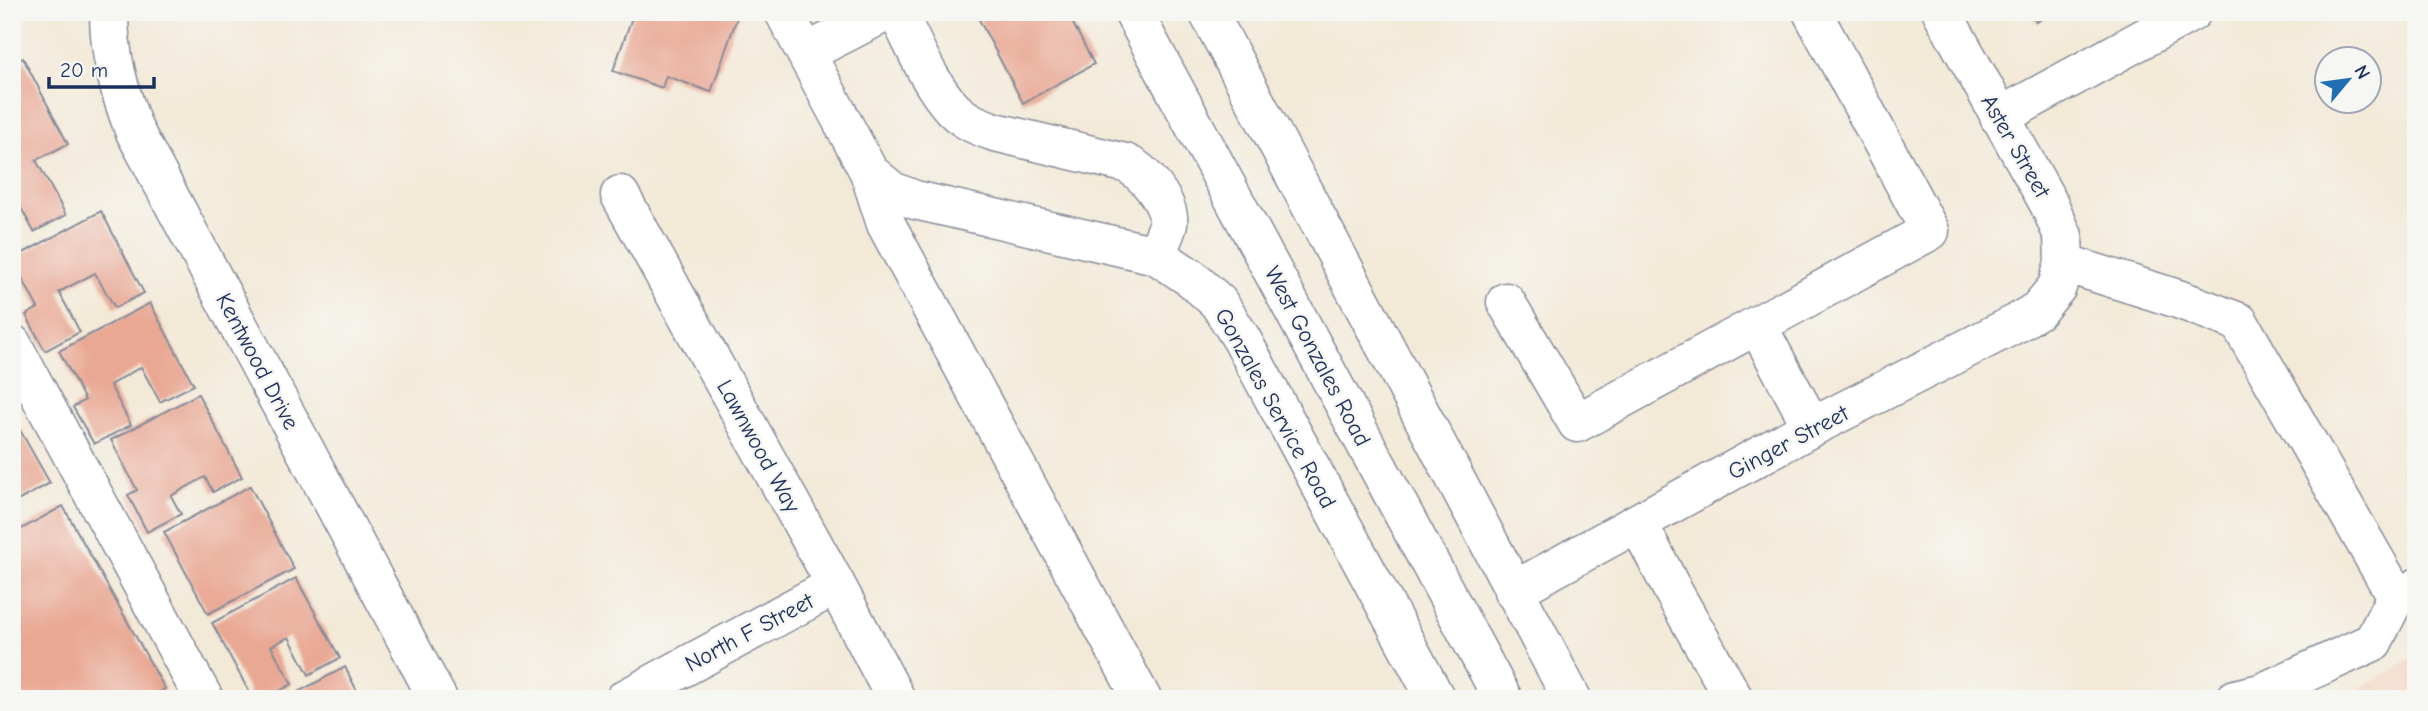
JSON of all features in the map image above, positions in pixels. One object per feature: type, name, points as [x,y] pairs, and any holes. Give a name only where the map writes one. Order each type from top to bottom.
[{"type":"street","name":"Kentwood Drive","points":[[109,12],[109,34],[118,86],[134,130],[438,699]]},
{"type":"street","points":[[784,12],[869,172],[886,223],[1142,699]]},
{"type":"street","points":[[806,53],[886,12]]},
{"type":"street","points":[[897,12],[939,90],[954,110],[975,125],[1134,167],[1151,183],[1168,215],[1168,224],[1156,255]]},
{"type":"street","name":"West Gonzales Road","points":[[1133,12],[1503,699]]},
{"type":"street","points":[[1208,12],[1513,591],[1573,699]]},
{"type":"street","points":[[1506,302],[1577,423],[1930,231],[1812,12]]},
{"type":"street","name":"Aster Street","points":[[1942,12],[2049,204],[2063,236],[2060,275]]},
{"type":"street","points":[[1999,117],[2192,12]]},
{"type":"street","name":"Gonzales Service Road","points":[[869,172],[892,191],[915,200],[1156,255],[1191,278],[1218,302],[1241,338],[1436,699]]},
{"type":"street","name":"Lawnwood Way","points":[[620,195],[896,699]]},
{"type":"street","points":[[2060,275],[2178,299],[2239,322],[2406,592],[2373,642],[2261,693],[2235,699]]},
{"type":"street","name":"Ginger Street","points":[[1513,591],[1812,427],[2017,323],[2038,310],[2060,275]]},
{"type":"street","points":[[1756,325],[1812,427]]},
{"type":"street","points":[[12,344],[204,699]]},
{"type":"street","points":[[1638,523],[1734,699]]},
{"type":"street","name":"North F Street","points":[[625,699],[836,586]]},
{"type":"shaded area","points":[[2416,657],[2416,699],[2340,699]]},
{"type":"building","points":[[634,12],[739,12],[711,92],[666,76],[662,88],[613,71]]},
{"type":"building","points":[[975,12],[1067,12],[1094,64],[1023,103]]},
{"type":"building","points":[[2031,12],[2054,12],[2036,22]]},
{"type":"building","points":[[23,58],[68,144],[36,160],[66,215],[34,232],[12,191],[12,64]]},
{"type":"building","points":[[101,211],[144,293],[115,308],[95,273],[59,292],[80,332],[45,351],[26,315],[38,308],[12,259]]},
{"type":"building","points":[[150,303],[194,385],[160,402],[141,367],[110,385],[131,425],[94,444],[73,407],[85,400],[59,351]]},
{"type":"building","points":[[198,394],[242,477],[213,492],[205,477],[171,496],[181,514],[147,532],[128,495],[137,490],[111,440]]},
{"type":"building","points":[[12,416],[50,483],[12,504]]},
{"type":"building","points":[[250,486],[294,569],[208,614],[164,532]]},
{"type":"building","points":[[63,506],[165,689],[148,699],[12,699],[12,534]]},
{"type":"building","points":[[296,578],[340,658],[309,675],[289,637],[271,646],[292,684],[265,699],[253,699],[212,623]]},
{"type":"building","points":[[345,667],[361,699],[285,699]]}]
